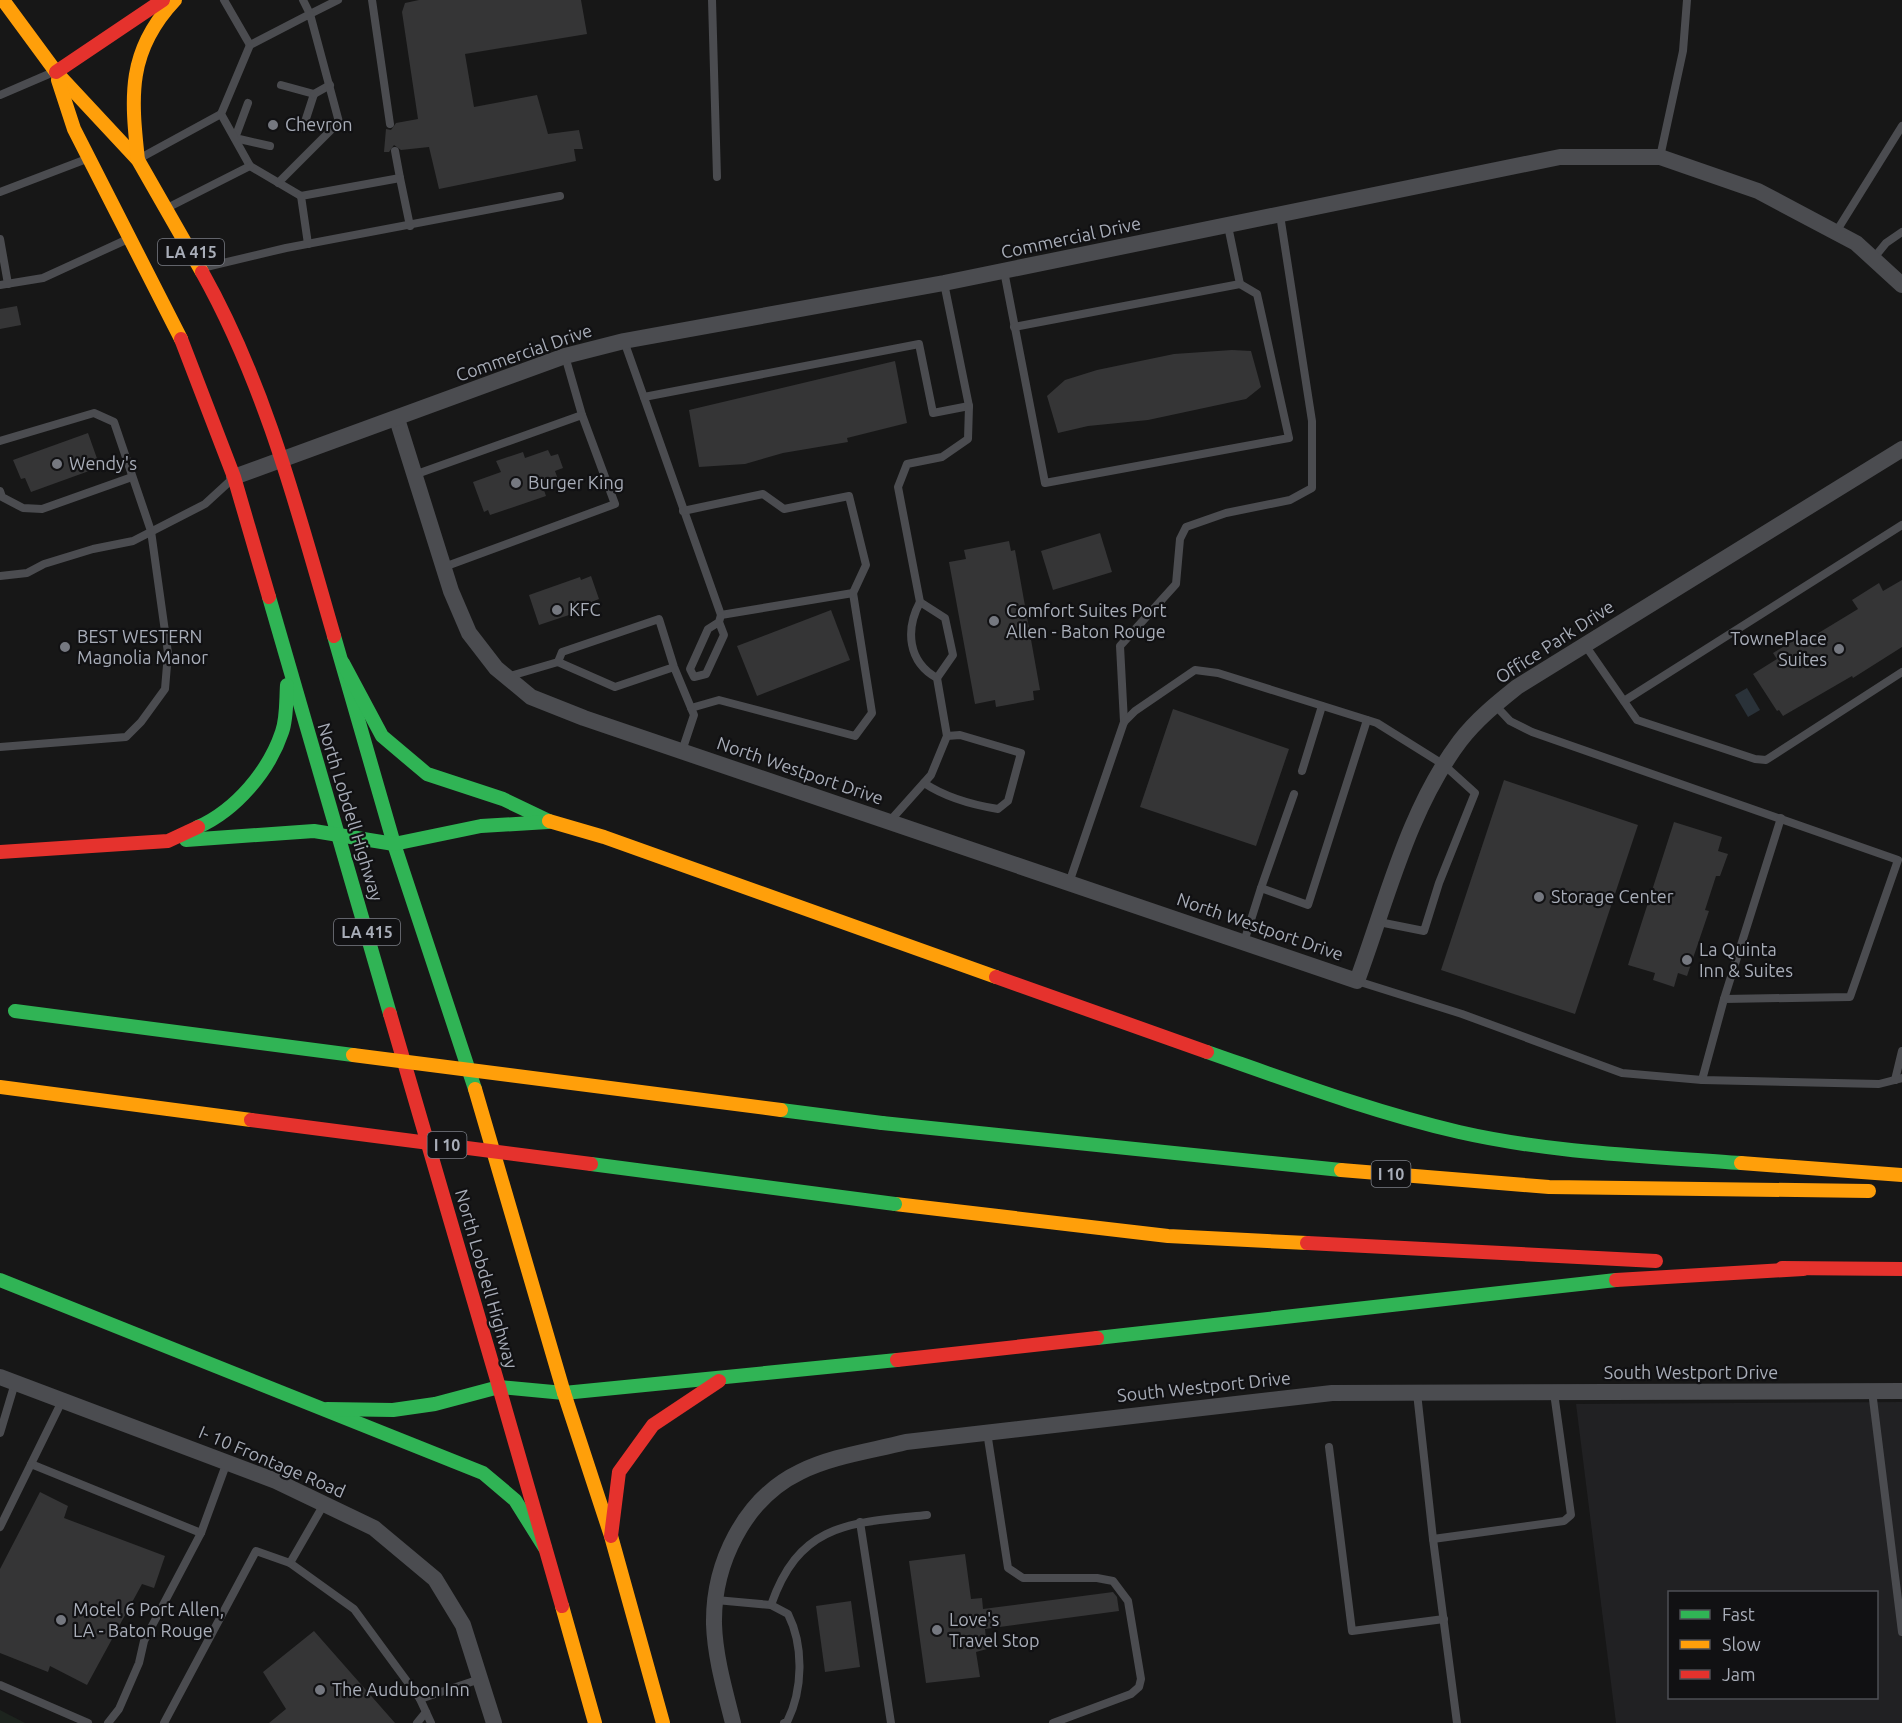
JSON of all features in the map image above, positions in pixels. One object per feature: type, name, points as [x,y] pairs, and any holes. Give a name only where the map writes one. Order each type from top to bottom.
[{"type":"main road","name":"North Lobdell Highway","points":[[3,0],[56,72],[138,160],[218,301],[283,459],[394,844],[460,1037],[564,1393]]},
{"type":"main road","points":[[56,72],[163,0]]},
{"type":"main road","points":[[138,160],[132,96],[139,58],[150,31],[175,0]]},
{"type":"main road","name":"North Lobdell Highway","points":[[56,72],[74,129],[191,360],[234,477],[288,670],[339,836],[595,1723]]},
{"type":"main road","points":[[343,663],[382,736],[428,774],[503,800],[551,822],[604,837],[1342,1100],[1460,1132],[1589,1152],[1902,1175]]},
{"type":"main road","points":[[168,841],[209,822],[252,786],[269,760],[283,730],[288,670]]},
{"type":"main road","points":[[0,852],[314,831],[394,844],[481,826],[551,822]]},
{"type":"main road","name":"I 10","points":[[0,1009],[882,1123],[1342,1170],[1549,1187],[1879,1191]]},
{"type":"main road","name":"I 10","points":[[0,1087],[895,1204],[1168,1236],[1803,1269],[1902,1269]]},
{"type":"main road","points":[[327,1409],[393,1410],[435,1404],[499,1387],[564,1393],[722,1379],[1608,1281],[1803,1269]]},
{"type":"main road","points":[[0,1280],[483,1473],[515,1500],[544,1548]]},
{"type":"main road","points":[[611,1536],[619,1472],[653,1425],[722,1379]]},
{"type":"main road","name":"LA 415","points":[[564,1393],[611,1536],[663,1723]]},
{"type":"street","name":"Commercial Drive","points":[[234,477],[565,356],[624,341],[944,283],[1560,157],[1660,157],[1758,191],[1856,243],[1902,285]]},
{"type":"street","name":"North Westport Drive","points":[[397,419],[444,567],[469,633],[496,668],[531,697],[682,751],[1357,981]]},
{"type":"street","name":"Office Park Drive","points":[[1357,981],[1422,804],[1461,740],[1495,705],[1517,687],[1902,449]]},
{"type":"street","name":"I- 10 Frontage Road","points":[[8,1380],[276,1480],[374,1528],[435,1579],[464,1625],[494,1723]]},
{"type":"street","name":"South Westport Drive","points":[[733,1723],[722,1680],[714,1624],[718,1581],[731,1543],[748,1516],[772,1490],[800,1472],[839,1458],[906,1442],[1332,1393],[1902,1391]]},
{"type":"lane","points":[[224,0],[250,45]]},
{"type":"lane","points":[[278,183],[339,122],[310,14],[303,0]]},
{"type":"lane","points":[[138,160],[221,114],[250,45],[338,0]]},
{"type":"lane","points":[[372,0],[390,124]]},
{"type":"lane","points":[[712,0],[717,177]]},
{"type":"lane","points":[[1660,157],[1683,51],[1687,0]]},
{"type":"lane","points":[[0,95],[56,72]]},
{"type":"lane","points":[[281,85],[314,94]]},
{"type":"lane","points":[[303,128],[314,94],[330,85]]},
{"type":"lane","points":[[235,138],[248,103]]},
{"type":"lane","points":[[221,114],[250,166],[301,196],[400,178]]},
{"type":"lane","points":[[1836,232],[1902,126]]},
{"type":"lane","points":[[235,138],[270,146]]},
{"type":"lane","points":[[395,151],[410,226]]},
{"type":"lane","points":[[0,192],[89,158]]},
{"type":"lane","points":[[166,208],[250,166]]},
{"type":"lane","points":[[301,196],[308,244]]},
{"type":"lane","points":[[200,268],[308,244],[560,196]]},
{"type":"lane","points":[[1069,883],[1124,722],[1120,646],[1176,584],[1180,539],[1186,526],[1226,513],[1290,500],[1312,488],[1312,421],[1280,215]]},
{"type":"lane","points":[[1228,226],[1240,284]]},
{"type":"lane","points":[[1873,259],[1886,243],[1902,232]]},
{"type":"lane","points":[[0,239],[4,284],[43,278],[131,238]]},
{"type":"lane","points":[[1004,271],[1014,327],[1045,483],[1289,438],[1257,294],[1240,284],[1014,327]]},
{"type":"lane","points":[[889,822],[931,775],[947,736],[937,678],[916,662],[909,634],[913,615],[920,602],[898,487],[907,464],[942,457],[968,439],[969,406],[944,283]]},
{"type":"lane","points":[[624,341],[724,635],[706,674],[694,677],[684,692]]},
{"type":"lane","points":[[644,397],[919,344],[933,413],[969,406]]},
{"type":"lane","points":[[444,567],[615,504],[582,415],[565,356]]},
{"type":"lane","points":[[0,441],[94,413],[114,422],[151,531],[168,653],[165,689],[141,722],[126,737],[0,747]]},
{"type":"lane","points":[[414,475],[582,415]]},
{"type":"lane","points":[[0,491],[2,497],[23,508],[42,509],[132,477]]},
{"type":"lane","points":[[0,576],[27,573],[44,564],[93,549],[133,542],[206,504],[234,477]]},
{"type":"lane","points":[[683,511],[763,494],[784,509],[849,496],[866,565],[853,593],[872,713],[855,736],[719,700],[691,708]]},
{"type":"lane","points":[[1624,701],[1902,525]]},
{"type":"lane","points":[[694,677],[690,669],[708,629],[720,618],[853,593]]},
{"type":"lane","points":[[920,602],[945,618],[953,655],[937,678]]},
{"type":"lane","points":[[558,662],[562,652],[659,619],[674,667],[694,715],[682,751]]},
{"type":"lane","points":[[1585,645],[1637,720],[1755,759],[1766,760],[1902,672]]},
{"type":"lane","points":[[507,677],[558,662],[615,687],[674,667]]},
{"type":"lane","points":[[1124,722],[1135,711],[1195,670],[1218,673],[1377,723],[1444,765],[1475,794],[1439,883],[1424,931],[1379,922]]},
{"type":"lane","points":[[1495,705],[1510,721],[1532,732],[1898,860],[1850,997],[1724,999]]},
{"type":"lane","points":[[1302,771],[1322,706]]},
{"type":"lane","points":[[1261,888],[1308,905],[1367,720]]},
{"type":"lane","points":[[924,783],[937,792],[985,807],[998,809],[1008,801],[1021,753],[960,735],[947,736]]},
{"type":"lane","points":[[1244,942],[1294,794]]},
{"type":"lane","points":[[1702,1080],[1724,999],[1781,818]]},
{"type":"lane","points":[[1357,981],[1462,1014],[1622,1073],[1702,1080],[1879,1084],[1899,1079],[1902,1051]]},
{"type":"lane","points":[[0,1433],[8,1380]]},
{"type":"lane","points":[[1872,1391],[1902,1632]]},
{"type":"lane","points":[[1417,1393],[1457,1723]]},
{"type":"lane","points":[[1433,1539],[1564,1521],[1571,1515],[1554,1393]]},
{"type":"lane","points":[[0,1527],[62,1401]]},
{"type":"lane","points":[[987,1432],[1008,1568],[1023,1578],[1096,1578],[1113,1581],[1128,1601],[1141,1679],[1139,1687],[1131,1694],[1053,1723]]},
{"type":"lane","points":[[1329,1447],[1352,1631],[1444,1619]]},
{"type":"lane","points":[[108,1723],[119,1709],[139,1663],[144,1641],[201,1533],[226,1462]]},
{"type":"lane","points":[[31,1464],[201,1533]]},
{"type":"lane","points":[[290,1563],[324,1503]]},
{"type":"lane","points":[[771,1605],[781,1578],[802,1551],[819,1538],[842,1526],[860,1522],[927,1515]]},
{"type":"lane","points":[[860,1522],[891,1723]]},
{"type":"lane","points":[[164,1723],[256,1551],[290,1563],[354,1609],[420,1699],[430,1723]]},
{"type":"lane","points":[[716,1600],[771,1605],[788,1614],[797,1643],[799,1681],[796,1705],[788,1723]]},
{"type":"lane","points":[[420,1699],[480,1679]]},
{"type":"lane","points":[[0,1685],[88,1723]]},
{"type":"lane","points":[[417,1723],[426,1712]]},
{"type":"shaded area","points":[[1747,688],[1760,710],[1748,717],[1735,695]]},
{"type":"shaded area","points":[[1902,1402],[1902,1723],[1616,1723],[1576,1404]]},
{"type":"shaded area","points":[[0,1710],[25,1723],[0,1723]]},
{"type":"building","points":[[419,0],[581,0],[587,34],[465,54],[474,107],[537,95],[548,134],[579,130],[583,149],[574,149],[576,161],[439,189],[429,147],[401,150],[394,145],[389,152],[384,152],[386,129],[391,130],[396,123],[418,119],[402,12],[405,3]]},
{"type":"building","points":[[17,306],[21,325],[0,329],[0,309]]},
{"type":"building","points":[[1251,351],[1261,387],[1246,399],[1148,420],[1088,426],[1058,433],[1047,396],[1065,380],[1097,370],[1174,354]]},
{"type":"building","points":[[895,361],[907,423],[847,438],[848,442],[783,453],[745,464],[699,467],[689,410]]},
{"type":"building","name":"Wendy's","points":[[88,433],[100,467],[31,492],[25,478],[21,479],[13,460]]},
{"type":"building","name":"Burger King","points":[[548,450],[551,456],[558,454],[563,468],[555,471],[560,485],[544,490],[546,496],[490,515],[488,510],[484,512],[473,482],[501,472],[496,461],[523,452],[525,458]]},
{"type":"building","points":[[1100,533],[1112,572],[1053,590],[1041,551]]},
{"type":"building","name":"Comfort Suites Port Allen - Baton Rouge","points":[[1009,541],[1011,551],[1015,550],[1040,690],[1033,691],[1034,700],[996,707],[995,700],[975,704],[949,562],[966,559],[964,550]]},
{"type":"building","points":[[591,576],[599,599],[589,603],[590,608],[539,625],[529,595],[580,577],[581,580]]},
{"type":"building","name":"TownePlace Suites","points":[[1902,580],[1902,647],[1853,678],[1852,676],[1783,716],[1779,710],[1777,711],[1753,674],[1777,659],[1773,653],[1799,637],[1802,643],[1858,609],[1852,600],[1879,583],[1883,591]]},
{"type":"building","points":[[831,610],[850,660],[757,696],[737,646]]},
{"type":"building","points":[[1173,709],[1289,749],[1256,846],[1140,807]]},
{"type":"building","name":"Storage Center","points":[[1504,780],[1638,825],[1575,1014],[1441,970]]},
{"type":"building","points":[[1674,822],[1722,837],[1718,851],[1728,854],[1720,876],[1716,876],[1705,910],[1709,911],[1687,976],[1678,973],[1674,987],[1653,980],[1655,973],[1628,965]]},
{"type":"building","name":"Motel 6 Port Allen, LA - Baton Rouge","points":[[40,1492],[68,1506],[64,1518],[165,1556],[154,1588],[142,1584],[87,1685],[50,1666],[48,1672],[0,1653],[0,1569]]},
{"type":"building","points":[[965,1554],[971,1599],[982,1598],[983,1609],[1113,1592],[1117,1597],[1119,1611],[985,1629],[987,1649],[976,1652],[980,1677],[926,1683],[909,1561]]},
{"type":"building","points":[[851,1601],[860,1667],[825,1672],[816,1606]]},
{"type":"building","name":"The Audubon Inn","points":[[314,1631],[395,1723],[269,1723],[286,1709],[263,1672]]},
{"type":"traffic: fast","points":[[269,597],[390,1014]]},
{"type":"traffic: fast","points":[[334,636],[394,844],[475,1089]]},
{"type":"traffic: fast","points":[[343,663],[382,736],[427,774],[503,799],[549,821]]},
{"type":"traffic: fast","points":[[198,827],[212,820],[238,800],[269,761],[284,727],[287,685]]},
{"type":"traffic: fast","points":[[186,840],[314,831],[394,844],[481,826],[548,822]]},
{"type":"traffic: fast","points":[[15,1011],[353,1055]]},
{"type":"traffic: fast","points":[[1207,1052],[1363,1106],[1459,1132],[1564,1149],[1741,1163]]},
{"type":"traffic: fast","points":[[781,1110],[882,1123]]},
{"type":"traffic: fast","points":[[882,1123],[1341,1170]]},
{"type":"traffic: fast","points":[[591,1164],[895,1204]]},
{"type":"traffic: fast","points":[[0,1280],[483,1473],[515,1500],[545,1548]]},
{"type":"traffic: fast","points":[[1097,1338],[1616,1280]]},
{"type":"traffic: fast","points":[[327,1409],[393,1410],[435,1404],[499,1387],[564,1393],[897,1360]]},
{"type":"traffic: slow","points":[[3,0],[56,72],[138,160],[202,272]]},
{"type":"traffic: slow","points":[[138,160],[134,95],[140,56],[159,19],[175,0]]},
{"type":"traffic: slow","points":[[58,80],[74,129],[181,339]]},
{"type":"traffic: slow","points":[[549,821],[604,837],[996,977]]},
{"type":"traffic: slow","points":[[353,1055],[781,1110]]},
{"type":"traffic: slow","points":[[0,1087],[251,1120]]},
{"type":"traffic: slow","points":[[475,1089],[564,1393]]},
{"type":"traffic: slow","points":[[1741,1163],[1902,1175]]},
{"type":"traffic: slow","points":[[1341,1170],[1549,1187],[1869,1191]]},
{"type":"traffic: slow","points":[[895,1204],[1168,1236],[1307,1243]]},
{"type":"traffic: slow","points":[[564,1393],[611,1536],[663,1723]]},
{"type":"traffic: slow","points":[[562,1606],[595,1723]]},
{"type":"traffic: jam","points":[[56,72],[163,0]]},
{"type":"traffic: jam","points":[[202,272],[225,315],[262,405],[293,496],[334,636]]},
{"type":"traffic: jam","points":[[181,339],[234,477],[269,597]]},
{"type":"traffic: jam","points":[[0,852],[168,841],[198,827]]},
{"type":"traffic: jam","points":[[996,977],[1207,1052]]},
{"type":"traffic: jam","points":[[390,1014],[499,1387]]},
{"type":"traffic: jam","points":[[251,1120],[591,1164]]},
{"type":"traffic: jam","points":[[1307,1243],[1656,1261]]},
{"type":"traffic: jam","points":[[1782,1268],[1902,1269]]},
{"type":"traffic: jam","points":[[1616,1280],[1803,1269]]},
{"type":"traffic: jam","points":[[897,1360],[1097,1338]]},
{"type":"traffic: jam","points":[[611,1536],[619,1472],[653,1425],[719,1381]]},
{"type":"traffic: jam","points":[[499,1387],[562,1606]]},
{"type":"place","name":"Chevron","points":[[273,125]]},
{"type":"place","name":"Wendy's","points":[[57,464]]},
{"type":"place","name":"Burger King","points":[[516,483]]},
{"type":"place","name":"KFC","points":[[557,610]]},
{"type":"place","name":"Comfort Suites Port Allen - Baton Rouge","points":[[994,621]]},
{"type":"place","name":"BEST WESTERN Magnolia Manor","points":[[65,647]]},
{"type":"place","name":"TownePlace Suites","points":[[1839,649]]},
{"type":"place","name":"Storage Center","points":[[1539,897]]},
{"type":"place","name":"La Quinta Inn & Suites","points":[[1687,960]]},
{"type":"place","name":"Motel 6 Port Allen, LA - Baton Rouge","points":[[61,1620]]},
{"type":"place","name":"Love's Travel Stop","points":[[937,1630]]},
{"type":"place","name":"The Audubon Inn","points":[[320,1690]]}]
